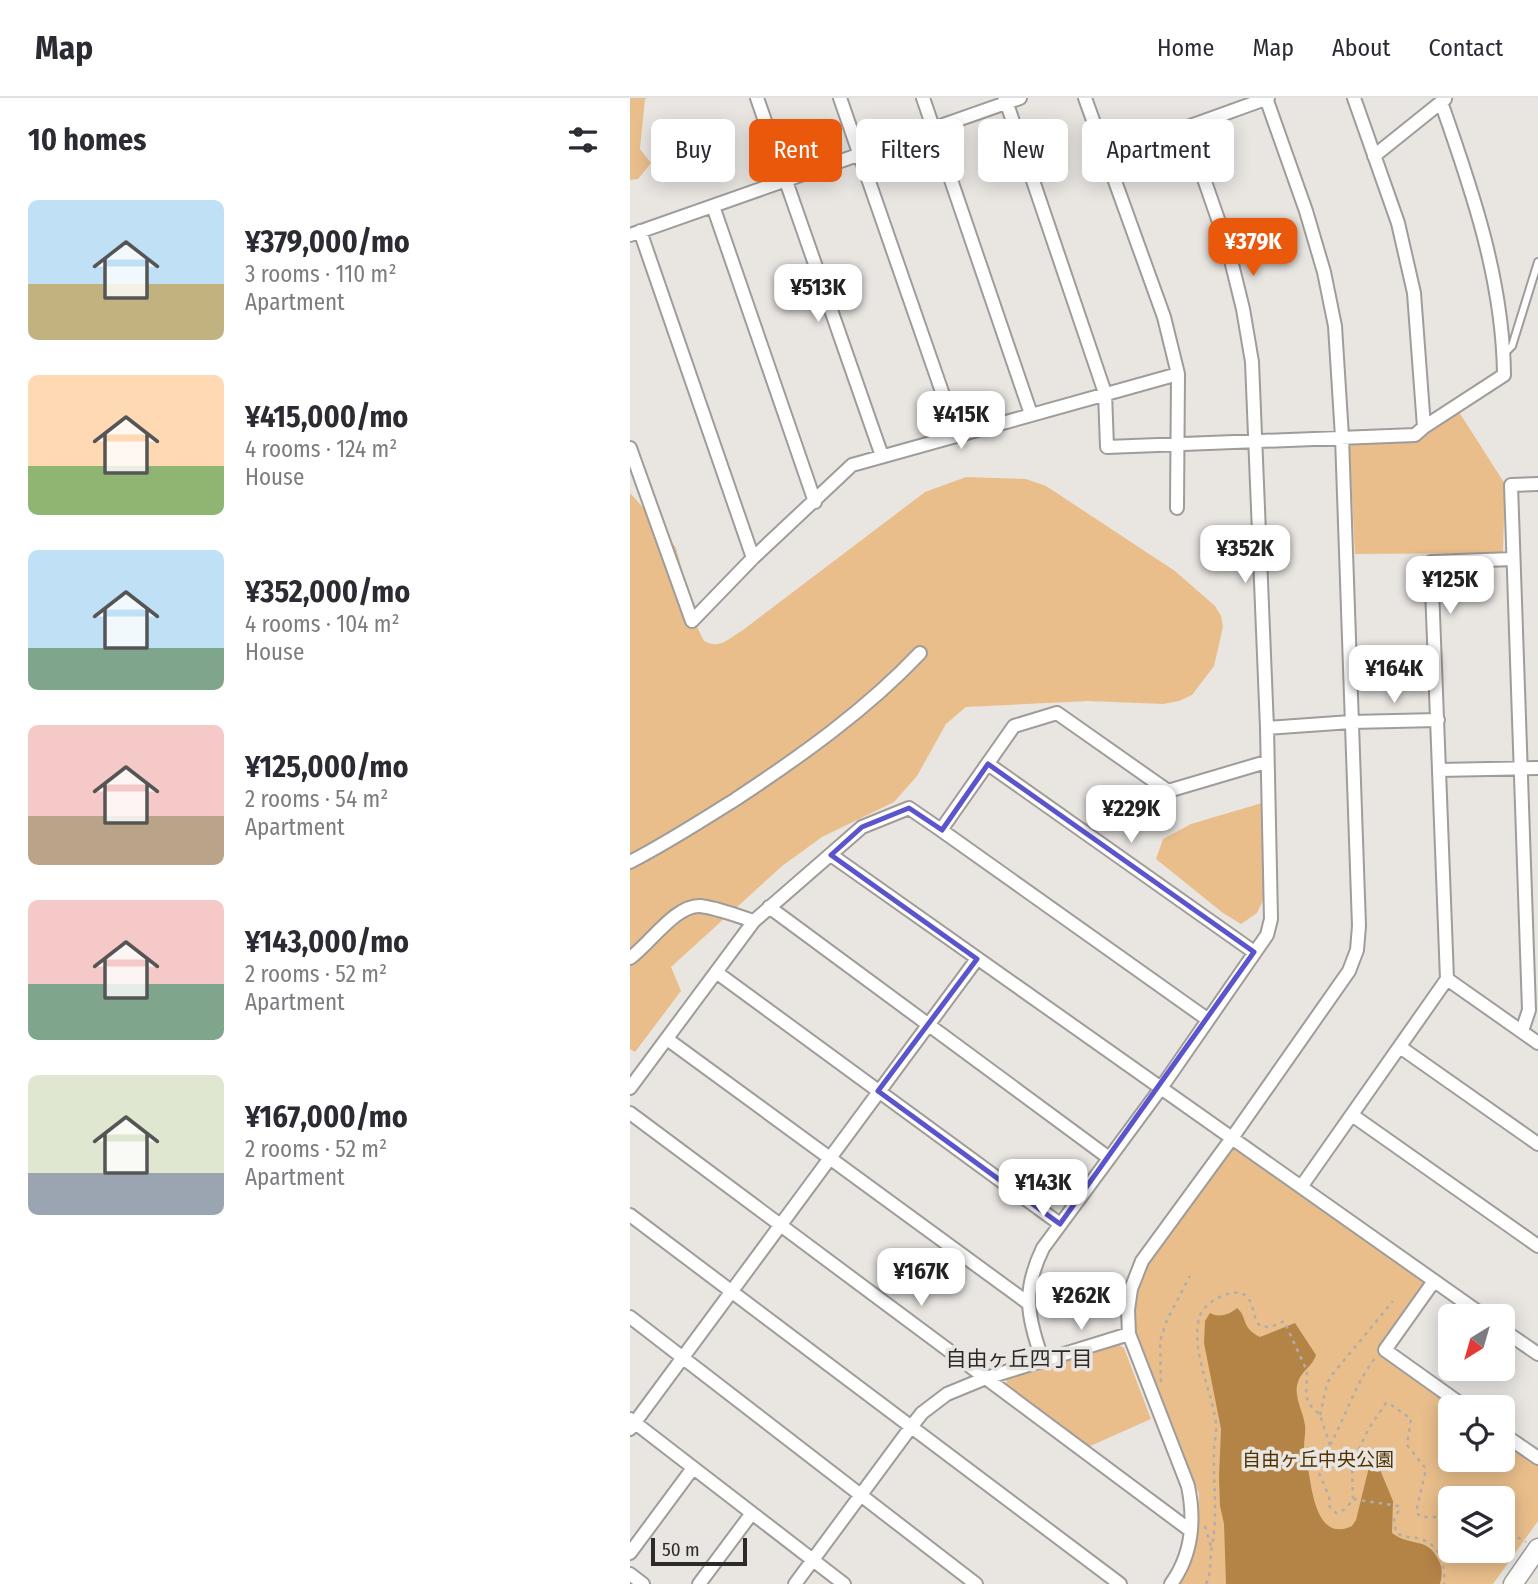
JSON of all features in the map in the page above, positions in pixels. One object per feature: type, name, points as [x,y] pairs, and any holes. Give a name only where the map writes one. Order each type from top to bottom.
[{"type":"street","points":[[757,98],[764,119]]},
{"type":"street","points":[[840,98],[856,143]]},
{"type":"street","points":[[923,98],[930,119]]},
{"type":"street","points":[[956,119],[1006,100],[1020,98]]},
{"type":"street","points":[[1085,98],[1093,119]]},
{"type":"street","points":[[1171,1584],[1184,1564],[1191,1531],[1191,1499],[1129,1334],[1131,1289],[1142,1262],[1349,971],[1357,950],[1359,926],[1342,437],[1335,326],[1324,272],[1306,211],[1266,98],[1208,119]]},
{"type":"street","points":[[1354,98],[1398,223],[1414,293],[1424,427]]},
{"type":"street","points":[[1006,100],[1105,393],[1107,447],[1415,435],[1504,375],[1504,355],[1488,249],[1443,100],[1374,156]]},
{"type":"street","points":[[753,558],[635,233],[780,182]]},
{"type":"street","points":[[787,182],[882,456]]},
{"type":"street","points":[[870,182],[957,435]]},
{"type":"street","points":[[952,182],[1031,414]]},
{"type":"street","points":[[1116,182],[1164,317],[1178,374],[1177,508]]},
{"type":"street","points":[[1043,1361],[1031,1328],[1028,1303],[1036,1264],[1060,1224],[1161,1087],[1267,935],[1271,919],[1267,728],[1252,362],[1243,309],[1228,248],[1205,182]]},
{"type":"street","points":[[713,206],[815,502]]},
{"type":"street","points":[[630,448],[692,621],[753,558],[852,466],[1178,374]]},
{"type":"street","points":[[1521,1031],[1529,1010],[1511,485],[1538,484]]},
{"type":"street","points":[[1301,1187],[1447,979],[1431,562],[1513,559]]},
{"type":"street","points":[[630,862],[667,844],[782,767],[856,713],[920,653]]},
{"type":"street","points":[[942,830],[1014,726],[1057,713],[1168,792],[1266,762]]},
{"type":"street","points":[[1267,728],[1438,720]]},
{"type":"street","points":[[988,764],[1254,952]]},
{"type":"street","points":[[1439,770],[1538,768]]},
{"type":"street","points":[[630,1088],[754,921],[862,827],[909,808],[1207,1019]]},
{"type":"street","points":[[831,855],[1467,1304]]},
{"type":"street","points":[[630,958],[642,950],[682,909],[699,906],[754,921]]},
{"type":"street","points":[[769,907],[1109,1158]]},
{"type":"street","points":[[844,1584],[632,1423],[977,959]]},
{"type":"street","points":[[716,972],[1060,1224]]},
{"type":"street","points":[[1447,979],[1538,1043]]},
{"type":"street","points":[[667,1039],[1028,1303]]},
{"type":"street","points":[[1400,1047],[1538,1144]]},
{"type":"street","points":[[630,1112],[1191,1531]]},
{"type":"street","points":[[1352,1115],[1538,1247]]},
{"type":"street","points":[[630,1215],[1119,1584]]},
{"type":"street","points":[[1434,1281],[1385,1350],[1448,1395]]},
{"type":"street","points":[[630,1317],[976,1584]]},
{"type":"street","points":[[795,1584],[922,1413],[947,1394],[986,1378],[1129,1334]]},
{"type":"street","points":[[1516,1338],[1538,1354]]},
{"type":"street","points":[[1515,1442],[1538,1458]]},
{"type":"street","points":[[630,1553],[693,1468]]},
{"type":"street","points":[[699,1584],[752,1513]]},
{"type":"street","points":[[1513,1584],[1537,1549]]},
{"type":"street","points":[[630,1574],[643,1584]]},
{"type":"lane","points":[[1504,355],[1512,346],[1538,262]]},
{"type":"path","points":[[1157,1408],[1163,1399],[1160,1341],[1167,1320],[1190,1276]]},
{"type":"path","points":[[1206,1584],[1216,1531],[1216,1425],[1198,1340],[1199,1315],[1206,1307],[1232,1293],[1241,1293],[1249,1299],[1260,1326],[1271,1327],[1284,1321],[1307,1371],[1306,1396],[1310,1405],[1320,1415],[1330,1445]]},
{"type":"path","points":[[1320,1415],[1331,1376],[1393,1301]]},
{"type":"path","points":[[1385,1350],[1364,1372],[1342,1423],[1320,1464],[1319,1473],[1331,1508],[1336,1513],[1345,1510],[1353,1499],[1352,1463],[1369,1428],[1386,1403],[1390,1404],[1411,1419],[1407,1445],[1426,1469],[1416,1512],[1421,1517],[1438,1517]]},
{"type":"path","points":[[1353,1499],[1394,1504],[1400,1508],[1394,1519],[1396,1532],[1400,1536],[1425,1540],[1436,1548],[1443,1562],[1444,1583],[1450,1584]]},
{"type":"path","points":[[1515,1535],[1537,1549]]},
{"type":"highlighted area","points":[[988,764],[1254,952],[1060,1224],[878,1091],[977,959],[831,855],[862,827],[909,808],[942,830]]},
{"type":"green space","points":[[630,98],[647,98],[640,149],[651,163],[638,179],[630,180]]},
{"type":"green space","points":[[1459,412],[1505,484],[1503,553],[1355,554],[1349,441],[1417,439]]},
{"type":"green space","points":[[966,477],[1026,479],[1046,486],[1175,571],[1215,606],[1221,616],[1223,627],[1214,666],[1192,695],[1163,704],[1088,701],[966,707],[946,724],[917,776],[894,802],[822,837],[782,866],[671,967],[681,991],[635,1052],[630,1049],[630,493],[676,548],[698,629],[704,641],[720,644],[743,630],[925,492]]},
{"type":"green space","points":[[1262,803],[1267,892],[1257,913],[1241,924],[1223,913],[1156,859],[1163,839],[1191,824]]},
{"type":"green space","name":"自由ヶ丘中央公園","points":[[1233,1148],[1424,1283],[1377,1349],[1442,1395],[1438,1395],[1438,1472],[1515,1472],[1515,1447],[1538,1463],[1538,1521],[1515,1553],[1515,1486],[1438,1486],[1438,1563],[1508,1563],[1493,1584],[1180,1584],[1194,1554],[1199,1494],[1133,1329],[1140,1280],[1147,1265]]},
{"type":"green space","points":[[1118,1344],[1124,1348],[1151,1419],[1088,1447],[1006,1384],[1007,1379]]},
{"type":"shaded area","points":[[1237,1308],[1250,1330],[1260,1337],[1295,1323],[1316,1355],[1300,1378],[1297,1393],[1305,1425],[1304,1450],[1314,1501],[1324,1521],[1331,1527],[1340,1529],[1352,1526],[1356,1520],[1370,1463],[1373,1459],[1376,1460],[1393,1501],[1392,1533],[1424,1545],[1435,1553],[1441,1567],[1440,1584],[1226,1584],[1219,1477],[1221,1429],[1204,1343],[1205,1321],[1210,1313],[1224,1315]]},
{"type":"district","name":"自由ヶ丘四丁目","points":[[1019,1359]]}]
